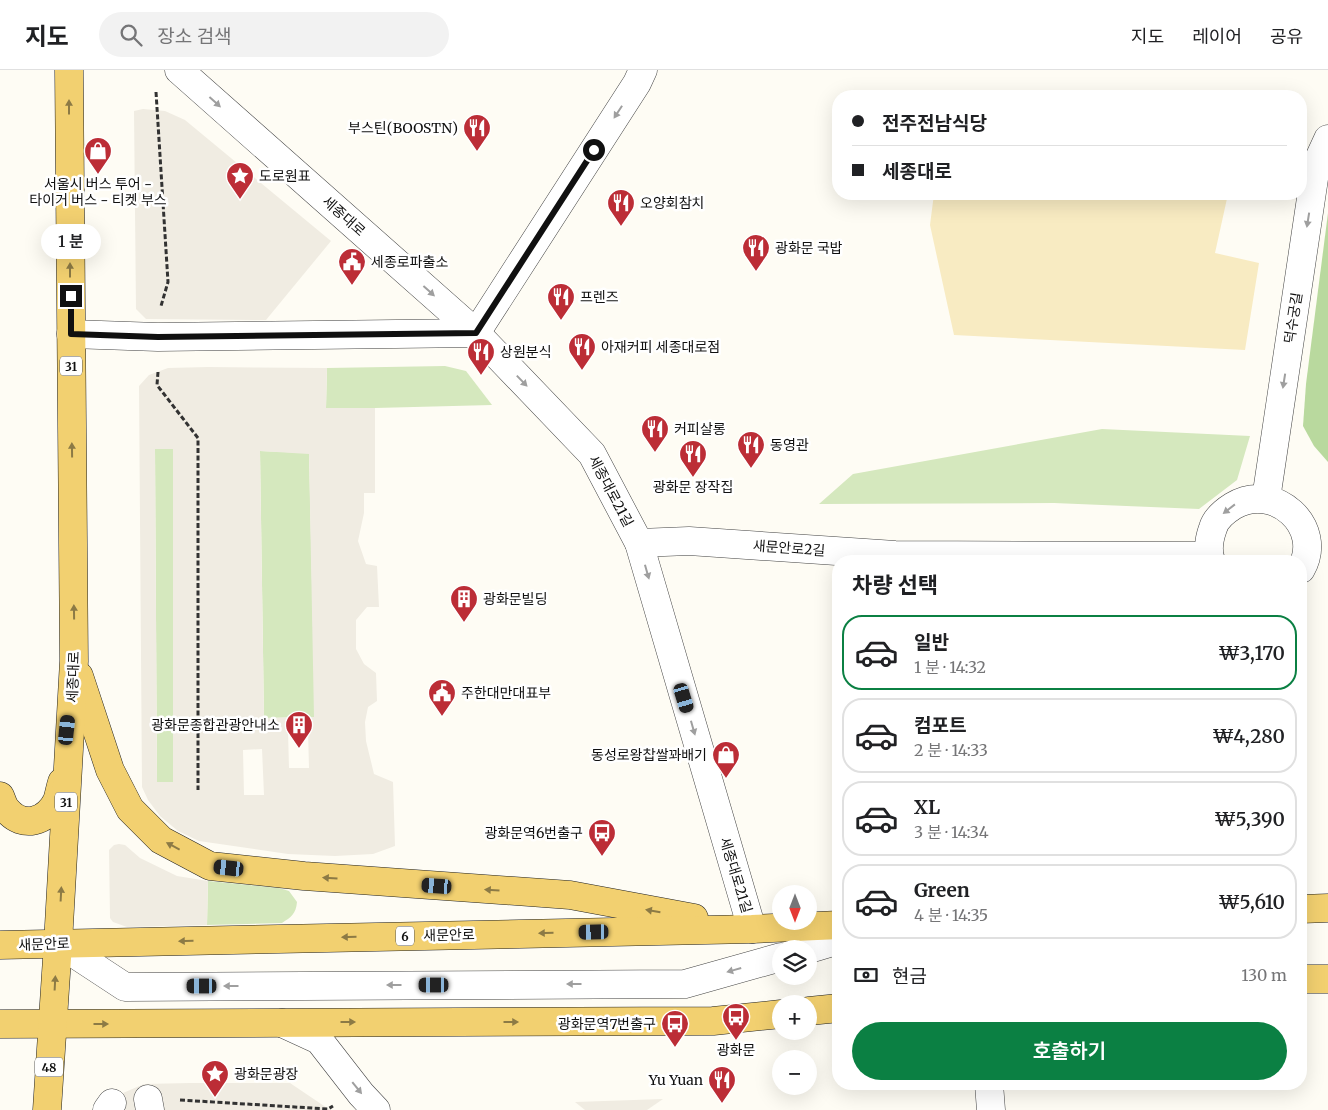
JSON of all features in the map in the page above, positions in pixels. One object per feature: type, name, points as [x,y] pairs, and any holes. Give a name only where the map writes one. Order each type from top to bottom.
[{"type":"main road","name":"세종대로","points":[[47,1110],[74,661],[69,70]]},
{"type":"main road","points":[[0,796],[5,809],[17,820],[33,822],[48,813],[57,800],[62,782],[74,661]]},
{"type":"main road","points":[[74,661],[110,770],[130,809],[161,840],[210,866],[304,876],[570,895],[752,929]]},
{"type":"main road","points":[[1307,909],[1328,908]]},
{"type":"main road","name":"새문안로","points":[[0,945],[832,926]]},
{"type":"main road","points":[[1307,979],[1328,979]]},
{"type":"main road","points":[[817,1010],[832,1009]]},
{"type":"main road","points":[[0,1024],[713,1021],[772,1015]]},
{"type":"street","name":"세종대로","points":[[179,70],[476,333]]},
{"type":"street","points":[[71,334],[158,337],[476,333],[637,83],[643,70]]},
{"type":"street","name":"덕수궁길","points":[[1266,499],[1316,165],[1328,140]]},
{"type":"street","name":"세종대로21길","points":[[476,333],[592,454],[639,543],[752,929]]},
{"type":"street","points":[[1210,555],[1209,539],[1215,523],[1226,510],[1241,501],[1257,498],[1274,501],[1289,510],[1300,522],[1312,557]]},
{"type":"street","name":"새문안로2길","points":[[639,543],[689,541],[895,555]]},
{"type":"street","points":[[817,947],[832,942]]},
{"type":"street","points":[[58,943],[125,987],[685,984],[772,960]]},
{"type":"street","points":[[282,1023],[319,1040],[369,1102]]},
{"type":"street","points":[[989,1090],[991,1110]]},
{"type":"path","points":[[156,86],[168,282],[160,310]]},
{"type":"path","points":[[158,372],[157,385],[198,438],[198,790]]},
{"type":"path","points":[[149,1104],[328,1109],[369,1102]]},
{"type":"green space","points":[[1328,213],[1328,462],[1314,446],[1303,426],[1306,384]]},
{"type":"green space","points":[[445,366],[466,371],[492,405],[326,408],[327,368]]},
{"type":"green space","points":[[1102,429],[1250,436],[1237,480],[1199,509],[1054,503],[819,504],[853,474]]},
{"type":"green space","points":[[155,449],[173,449],[173,782],[157,782]]},
{"type":"green space","points":[[260,451],[309,453],[315,717],[264,718]]},
{"type":"green space","points":[[208,881],[279,888],[289,891],[297,902],[296,910],[282,923],[207,925]]},
{"type":"sand","points":[[933,200],[1227,200],[1215,253],[1259,263],[1245,350],[954,335],[930,225]]},
{"type":"shaded area","points":[[143,109],[165,111],[185,120],[331,241],[266,320],[146,319],[136,309],[134,111]]},
{"type":"shaded area","points":[[168,368],[327,368],[326,408],[375,408],[375,493],[364,493],[364,513],[358,541],[366,564],[377,566],[379,607],[367,607],[356,620],[356,649],[364,664],[376,673],[377,701],[368,707],[365,722],[366,741],[374,774],[393,782],[395,846],[373,854],[335,856],[288,854],[199,841],[178,831],[160,816],[148,800],[142,787],[139,386],[149,375]],"holes":[[[155,449],[173,449],[173,782],[157,782]],[[260,451],[309,454],[314,717],[264,718]],[[308,730],[309,768],[289,768],[288,731]],[[262,749],[264,795],[244,795],[243,750]]]},
{"type":"shaded area","points":[[114,845],[125,845],[140,858],[177,876],[208,881],[207,925],[127,927],[113,922],[110,918],[109,850]]},
{"type":"shaded area","name":"광화문광장","points":[[290,1083],[330,1110],[104,1110],[123,1093],[144,1084]]},
{"type":"shaded area","points":[[663,1099],[647,1110],[585,1110],[575,1102]]},
{"type":"place","name":"부스틴(BOOSTN)","points":[[477,152]]},
{"type":"place","name":"서울시 버스 투어 - 타이거 버스 - 티켓 부스","points":[[98,175]]},
{"type":"place","name":"도로원표","points":[[240,200]]},
{"type":"place","name":"오양회참치","points":[[621,227]]},
{"type":"place","name":"광화문 국밥","points":[[756,272]]},
{"type":"place","name":"세종로파출소","points":[[352,286]]},
{"type":"place","name":"프렌즈","points":[[561,321]]},
{"type":"place","name":"아재커피 세종대로점","points":[[582,371]]},
{"type":"place","name":"상원분식","points":[[481,376]]},
{"type":"place","name":"커피살롱","points":[[655,453]]},
{"type":"place","name":"동영관","points":[[751,469]]},
{"type":"place","name":"광화문 장작집","points":[[693,478]]},
{"type":"place","name":"광화문빌딩","points":[[464,623]]},
{"type":"place","name":"주한대만대표부","points":[[442,717]]},
{"type":"place","name":"광화문종합관광안내소","points":[[299,749]]},
{"type":"place","name":"동성로왕찹쌀꽈배기","points":[[726,779]]},
{"type":"place","name":"광화문역6번출구","points":[[602,857]]},
{"type":"place","name":"광화문","points":[[736,1041]]},
{"type":"place","name":"광화문역7번출구","points":[[675,1048]]},
{"type":"place","name":"광화문광장","points":[[215,1098]]},
{"type":"place","name":"Yu Yuan","points":[[722,1104]]},
{"type":"route","points":[[71,296],[71,334],[158,337],[476,333],[594,150]]}]
